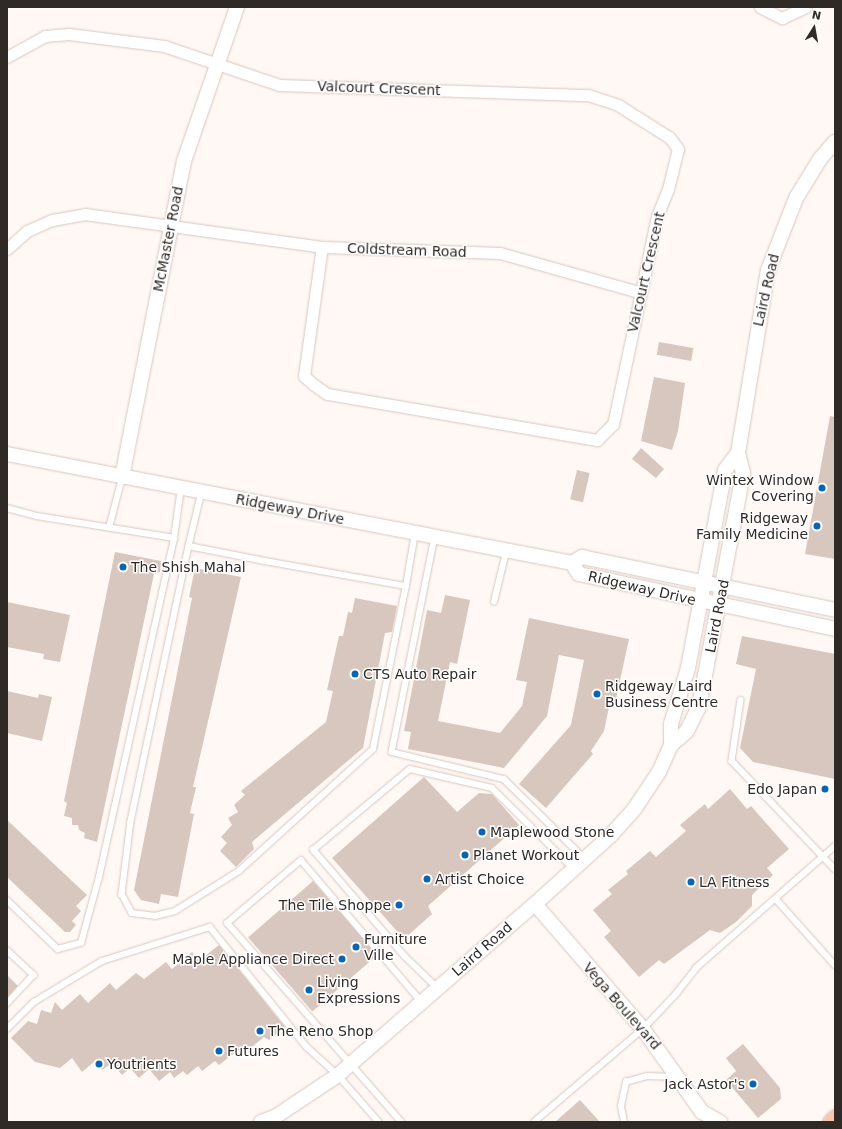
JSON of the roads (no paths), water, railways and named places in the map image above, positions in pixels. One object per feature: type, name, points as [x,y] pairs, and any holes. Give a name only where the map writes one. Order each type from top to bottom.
[{"type":"main road","points":[[831,1122],[835,1118]]},
{"type":"street","name":"McMaster Road","points":[[122,476],[184,161],[216,63],[237,7]]},
{"type":"street","points":[[760,7],[782,18],[806,7]]},
{"type":"street","points":[[7,57],[45,36],[69,34],[139,41],[216,63]]},
{"type":"street","name":"Valcourt Crescent","points":[[216,63],[279,85],[588,95],[618,105],[670,138],[678,149],[657,216],[639,292],[613,424],[597,440],[326,394],[304,376],[322,247]]},
{"type":"street","name":"Laird Road","points":[[671,745],[687,731],[698,706],[723,587],[743,473],[738,453],[768,270],[796,198],[820,159],[835,142]]},
{"type":"street","name":"Coldstream Road","points":[[7,249],[27,231],[52,220],[84,214],[171,224],[322,247],[500,253],[639,292]]},
{"type":"street","name":"Laird Road","points":[[261,1122],[275,1117],[338,1075],[574,869],[635,808],[659,772],[671,745],[671,724],[688,668],[725,470],[738,453]]},
{"type":"street","name":"Ridgeway Drive","points":[[7,454],[572,563],[582,557],[835,610]]},
{"type":"street","name":"Ridgeway Drive","points":[[572,563],[579,574],[719,606],[835,629]]},
{"type":"street","name":"Vega Boulevard","points":[[535,904],[643,1029],[680,1077],[702,1117],[720,1122]]},
{"type":"lane","points":[[109,528],[122,476]]},
{"type":"lane","points":[[7,900],[58,949],[81,943],[99,877],[174,538],[181,488]]},
{"type":"lane","points":[[202,492],[189,546],[131,822],[122,894],[132,913],[154,916],[175,910],[239,871],[373,749],[416,533]]},
{"type":"lane","points":[[7,508],[37,516],[174,538]]},
{"type":"lane","points":[[435,537],[392,752],[504,779],[585,859]]},
{"type":"lane","points":[[189,546],[406,586]]},
{"type":"lane","points":[[494,602],[506,551]]},
{"type":"lane","points":[[741,700],[732,761],[835,870]]},
{"type":"lane","points":[[437,988],[405,957],[313,850],[410,769],[492,788],[574,869]]},
{"type":"lane","points":[[534,1122],[643,1029],[696,968],[824,858],[835,846]]},
{"type":"lane","points":[[401,1122],[227,923],[301,860],[422,1002]]},
{"type":"lane","points":[[776,900],[835,965]]},
{"type":"lane","points":[[7,1029],[34,1002],[102,961],[210,927],[307,1047],[338,1075],[379,1122]]},
{"type":"lane","points":[[7,950],[34,975],[7,1004]]},
{"type":"lane","points":[[624,1122],[621,1106],[626,1082],[647,1076],[680,1077]]},
{"type":"place","name":"Wintex Window Covering","points":[[822,488]]},
{"type":"place","name":"Ridgeway Family Medicine","points":[[817,526]]},
{"type":"place","name":"The Shish Mahal","points":[[123,567]]},
{"type":"place","name":"CTS Auto Repair","points":[[355,674]]},
{"type":"place","name":"Ridgeway Laird Business Centre","points":[[597,694]]},
{"type":"place","name":"Edo Japan","points":[[825,789]]},
{"type":"place","name":"Maplewood Stone","points":[[482,832]]},
{"type":"place","name":"Planet Workout","points":[[465,855]]},
{"type":"place","name":"Artist Choice","points":[[427,879]]},
{"type":"place","name":"LA Fitness","points":[[691,882]]},
{"type":"place","name":"The Tile Shoppe","points":[[399,905]]},
{"type":"place","name":"Furniture Ville","points":[[356,947]]},
{"type":"place","name":"Maple Appliance Direct","points":[[342,959]]},
{"type":"place","name":"Living Expressions","points":[[309,990]]},
{"type":"place","name":"The Reno Shop","points":[[260,1031]]},
{"type":"place","name":"Futures","points":[[219,1051]]},
{"type":"place","name":"Youtrients","points":[[99,1064]]},
{"type":"place","name":"Jack Astor's","points":[[753,1084]]}]
